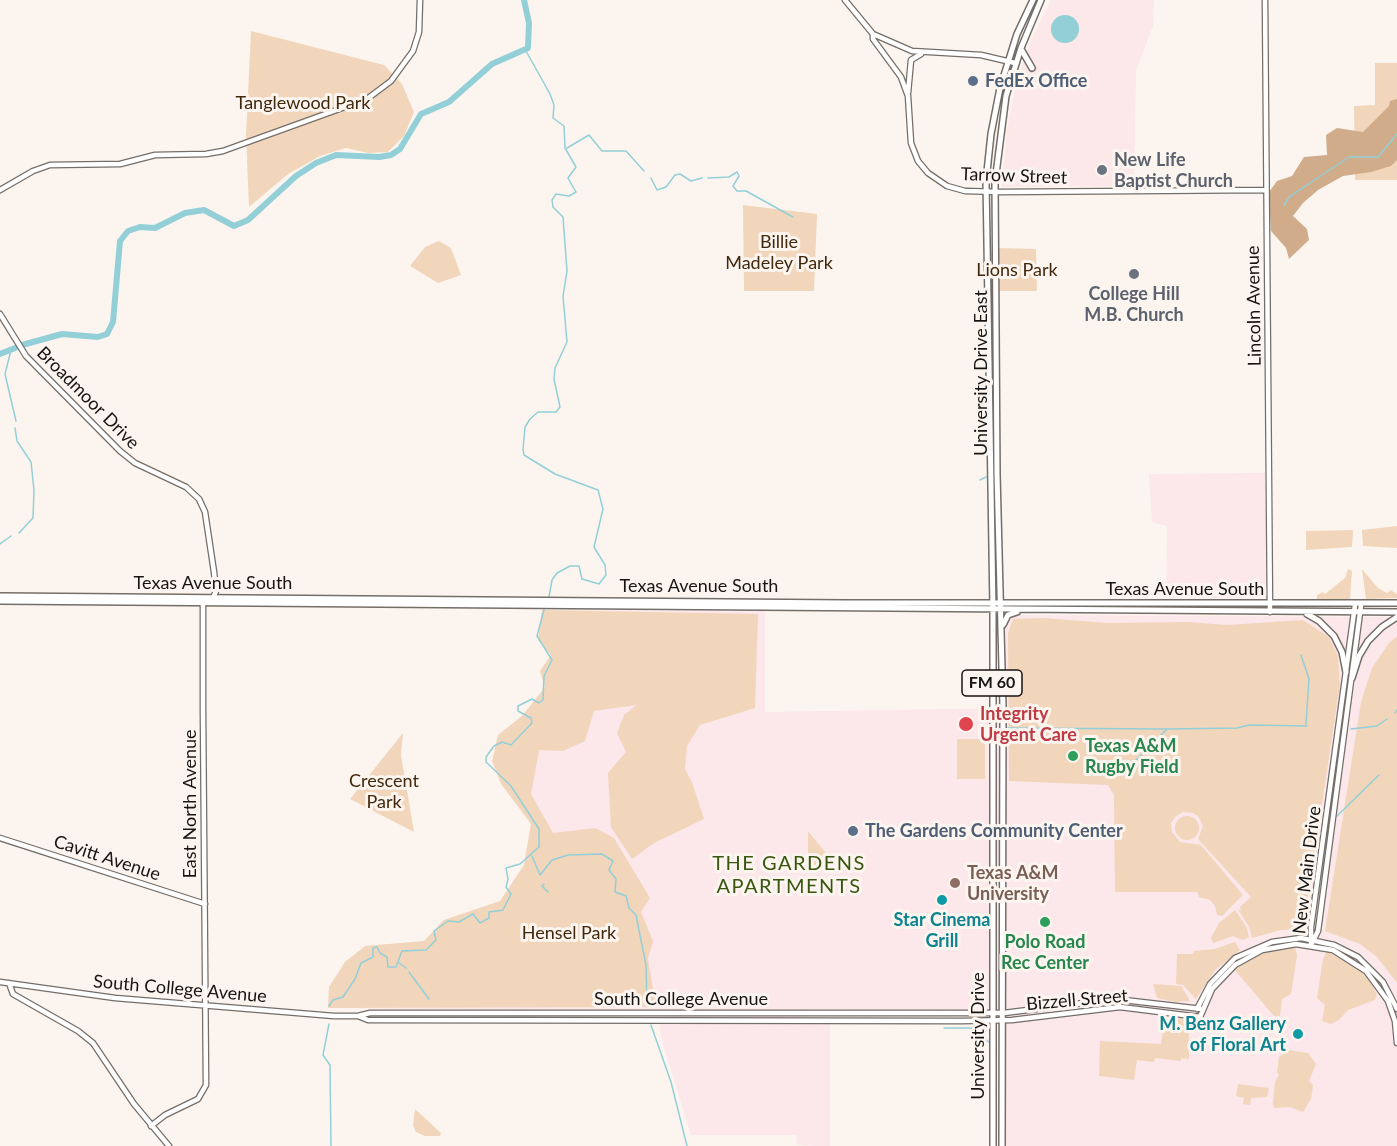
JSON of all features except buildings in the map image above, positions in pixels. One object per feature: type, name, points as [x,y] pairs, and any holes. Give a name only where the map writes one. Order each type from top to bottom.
[{"type":"main road","name":"University Drive East","points":[[992,601],[986,191],[994,114],[1008,61],[1033,0]]},
{"type":"main road","name":"University Drive East","points":[[1002,610],[998,528],[995,192],[1002,114],[1021,48],[1041,0]]},
{"type":"main road","points":[[1021,48],[1032,68]]},
{"type":"main road","points":[[987,261],[991,263],[995,276]]},
{"type":"main road","points":[[988,315],[992,332],[996,334]]},
{"type":"main road","points":[[988,348],[996,363]]},
{"type":"main road","name":"Texas Avenue South","points":[[0,596],[1358,605],[1397,603]]},
{"type":"main road","points":[[60,602],[63,599],[102,597]]},
{"type":"main road","points":[[335,604],[369,602],[372,599]]},
{"type":"main road","points":[[453,605],[461,602],[493,602],[495,600]]},
{"type":"main road","points":[[503,606],[507,603],[536,603],[544,600]]},
{"type":"main road","name":"University Drive","points":[[992,601],[993,1146]]},
{"type":"main road","name":"Texas Avenue South","points":[[0,602],[1270,613],[1397,612]]},
{"type":"main road","points":[[762,608],[766,605],[795,605],[799,602]]},
{"type":"main road","points":[[1170,603],[1170,612]]},
{"type":"main road","name":"University Drive","points":[[1002,610],[1004,1013],[1002,1146]]},
{"type":"main road","points":[[1002,632],[1006,617],[1023,610]]},
{"type":"main road","points":[[1305,613],[1319,621],[1334,636],[1342,652],[1346,672]]},
{"type":"main road","points":[[1352,678],[1357,661],[1368,641],[1382,627],[1397,617]]},
{"type":"street","points":[[0,190],[33,171],[50,165],[120,164],[155,155],[206,154],[223,151],[367,99],[391,81],[413,51],[419,32],[420,0]]},
{"type":"street","name":"Tarrow Street","points":[[845,0],[873,34],[878,47],[897,71],[908,96],[911,143],[921,166],[947,186],[966,191],[995,192],[1266,190]]},
{"type":"street","name":"Lincoln Avenue","points":[[1265,0],[1270,613]]},
{"type":"street","points":[[873,34],[890,43]]},
{"type":"street","points":[[878,47],[884,42],[924,53],[981,55],[1016,63]]},
{"type":"street","points":[[908,96],[911,60],[924,53]]},
{"type":"street","name":"Broadmoor Drive","points":[[0,314],[26,356],[120,451],[135,463],[186,487],[200,499],[206,516],[215,597]]},
{"type":"street","points":[[203,603],[215,597]]},
{"type":"street","name":"East North Avenue","points":[[151,1126],[165,1115],[198,1099],[205,1091],[203,603]]},
{"type":"street","points":[[1357,613],[1358,605]]},
{"type":"street","name":"New Main Drive","points":[[1312,941],[1311,927],[1346,672],[1357,613]]},
{"type":"street","name":"New Main Drive","points":[[1312,941],[1318,931],[1352,678],[1357,613]]},
{"type":"street","points":[[1333,767],[1340,768]]},
{"type":"street","name":"Cavitt Avenue","points":[[0,838],[205,904]]},
{"type":"street","points":[[1322,852],[1328,853]]},
{"type":"street","points":[[1301,938],[1311,927]]},
{"type":"street","points":[[1318,931],[1323,942]]},
{"type":"street","points":[[1199,1009],[1220,978],[1247,954],[1272,942],[1301,938],[1356,962],[1374,978],[1397,1009]]},
{"type":"street","points":[[1247,954],[1275,946],[1312,941],[1323,942],[1345,950],[1379,977],[1388,996],[1395,1021],[1397,1043]]},
{"type":"street","name":"South College Avenue","points":[[0,982],[103,996],[306,1014],[358,1016],[368,1020],[993,1021]]},
{"type":"street","points":[[9,983],[13,994],[78,1031],[93,1043],[151,1126],[169,1146]]},
{"type":"street","name":"Bizzell Street","points":[[993,1021],[1120,1007],[1197,1016],[1199,1009],[1111,999],[1004,1013]]},
{"type":"street","points":[[1168,1013],[1169,1005]]},
{"type":"street","name":"South College Avenue","points":[[358,1016],[370,1012],[1004,1013]]},
{"type":"street","points":[[526,1012],[526,1021]]},
{"type":"street","points":[[701,1012],[701,1021]]},
{"type":"street","points":[[889,1012],[889,1021]]},
{"type":"shaded area","points":[[1051,0],[1154,0],[1153,26],[1136,70],[1134,186],[1002,187],[1007,129],[1016,84],[1030,42]]},
{"type":"shaded area","points":[[1397,99],[1397,160],[1391,166],[1371,172],[1343,176],[1318,190],[1303,203],[1293,216],[1307,229],[1309,240],[1289,259],[1286,248],[1271,231],[1269,192],[1277,181],[1292,176],[1304,157],[1327,155],[1326,135],[1337,128],[1363,132],[1389,106],[1390,101]]},
{"type":"shaded area","points":[[1265,473],[1267,598],[1166,598],[1167,526],[1152,522],[1149,474]]},
{"type":"shaded area","name":"Texas A&M University","points":[[542,610],[765,611],[765,712],[1006,708],[1006,621],[1013,615],[1397,617],[1397,1146],[1004,1146],[1006,1010],[807,1009],[807,1024],[830,1024],[830,1146],[816,1146],[797,1145],[796,1135],[691,1135],[661,1038],[658,1011],[328,1008],[329,987],[345,962],[365,946],[424,941],[444,920],[500,901],[524,865],[531,824],[516,778],[498,735],[522,716],[545,688],[540,671],[551,655],[538,640]]},
{"type":"green space","name":"Tanglewood Park","points":[[251,31],[384,65],[402,84],[414,112],[404,136],[388,152],[368,153],[346,148],[320,156],[288,174],[249,207],[246,135]]},
{"type":"green space","points":[[1375,63],[1397,63],[1397,180],[1355,180],[1354,106],[1375,105]]},
{"type":"green space","name":"Billie Madeley Park","points":[[743,205],[817,214],[814,291],[744,291]]},
{"type":"green space","points":[[439,241],[451,248],[461,275],[438,283],[410,266],[425,247]]},
{"type":"green space","name":"Lions Park","points":[[998,248],[1036,249],[1037,291],[998,291]]},
{"type":"green space","points":[[1397,526],[1397,548],[1363,546],[1362,530]]},
{"type":"green space","points":[[1353,530],[1352,547],[1306,550],[1306,531]]},
{"type":"green space","points":[[1348,569],[1352,571],[1350,600],[1317,600],[1317,595],[1323,592],[1325,594],[1345,578]]},
{"type":"green space","points":[[1362,569],[1378,588],[1387,593],[1391,590],[1397,594],[1397,598],[1366,599]]},
{"type":"green space","name":"Hensel Park","points":[[542,610],[758,614],[755,708],[700,725],[687,746],[685,769],[692,782],[704,819],[654,843],[632,859],[611,827],[608,773],[626,752],[617,733],[624,715],[637,705],[594,711],[585,741],[563,751],[539,750],[531,794],[553,833],[595,828],[614,838],[650,898],[641,912],[653,941],[648,959],[656,1007],[328,1008],[329,987],[345,962],[365,946],[424,941],[444,920],[500,901],[524,865],[531,824],[501,784],[492,761],[498,735],[522,716],[545,687],[540,671],[551,655],[538,640]]},
{"type":"green space","points":[[1043,618],[1108,623],[1188,622],[1227,625],[1303,620],[1329,637],[1338,656],[1340,685],[1303,929],[1281,930],[1252,938],[1249,927],[1237,908],[1241,911],[1240,907],[1251,897],[1198,839],[1203,826],[1199,817],[1193,813],[1183,812],[1176,816],[1171,823],[1172,832],[1180,842],[1201,845],[1243,895],[1222,916],[1217,915],[1215,906],[1210,900],[1199,897],[1197,892],[1115,892],[1114,795],[1108,785],[1009,781],[1008,633],[1013,619]]},
{"type":"green space","points":[[1397,636],[1397,983],[1377,957],[1360,944],[1325,931],[1361,702],[1372,668],[1389,643]]},
{"type":"green space","name":"Crescent Park","points":[[403,733],[401,755],[414,832],[350,799]]},
{"type":"green space","points":[[957,739],[985,739],[985,779],[957,779]]},
{"type":"green space","points":[[1187,816],[1196,819],[1199,828],[1196,837],[1187,840],[1178,837],[1175,828],[1178,819]]},
{"type":"green space","points":[[808,831],[829,857],[832,866],[823,868],[808,864]]},
{"type":"green space","points":[[1235,910],[1247,928],[1249,937],[1243,940],[1233,936],[1213,943],[1211,938],[1219,923]]},
{"type":"green space","points":[[1235,942],[1240,950],[1215,970],[1196,999],[1183,985],[1176,984],[1177,954],[1193,954],[1194,951],[1215,949]]},
{"type":"green space","points":[[1295,946],[1297,956],[1291,994],[1282,999],[1280,1016],[1274,1016],[1234,969],[1262,952]]},
{"type":"green space","points":[[1327,951],[1364,973],[1377,994],[1375,1000],[1348,1010],[1339,1020],[1331,1024],[1322,1021],[1325,1005],[1317,998],[1323,959]]},
{"type":"green space","points":[[1153,984],[1181,986],[1190,1001],[1175,1002],[1157,998]]},
{"type":"green space","points":[[1171,1018],[1185,1019],[1189,1023],[1189,1059],[1181,1058],[1181,1061],[1155,1058],[1154,1062],[1137,1060],[1134,1080],[1099,1076],[1100,1041],[1161,1044],[1163,1031],[1168,1028]]},
{"type":"green space","points":[[1288,1050],[1308,1053],[1316,1064],[1309,1081],[1313,1085],[1311,1099],[1303,1112],[1290,1107],[1274,1108],[1279,1057]]},
{"type":"green space","points":[[1238,1084],[1269,1088],[1267,1097],[1251,1098],[1250,1105],[1243,1104],[1244,1098],[1236,1096]]},
{"type":"green space","points":[[415,1109],[441,1133],[440,1136],[425,1136],[416,1132],[413,1126]]},
{"type":"water","points":[[1065,15],[1075,19],[1079,29],[1075,39],[1065,43],[1055,39],[1051,29],[1055,19]]},
{"type":"waterway","points":[[22,345],[62,334],[98,337],[107,334],[113,322],[120,241],[128,231],[140,227],[155,228],[185,213],[204,210],[234,226],[248,220],[296,176],[316,163],[336,155],[379,157],[391,155],[400,149],[421,114],[449,102],[492,64],[528,48],[529,23],[524,0]]},
{"type":"waterway","points":[[526,51],[550,94],[554,105],[553,118],[564,126],[565,148],[576,167],[568,178],[576,192],[569,196],[556,194],[552,200],[553,207],[563,217],[567,271],[563,296],[567,342],[555,368],[554,379],[560,407],[556,412],[538,412],[530,419],[525,427],[523,449],[524,455],[555,474],[598,490],[603,509],[594,547],[605,565],[606,575],[599,584],[582,579],[579,566],[570,566],[557,573],[552,580],[549,597]]},
{"type":"waterway","points":[[1284,205],[1289,197],[1349,157],[1378,157],[1397,134]]},
{"type":"waterway","points":[[567,148],[589,135],[602,151],[626,151],[644,171]]},
{"type":"waterway","points":[[708,178],[729,177],[737,172],[739,176],[733,186],[737,191],[746,191],[793,217]]},
{"type":"waterway","points":[[651,178],[657,190],[666,187],[675,175],[680,174],[691,181],[702,178]]},
{"type":"waterway","points":[[0,354],[15,348]]},
{"type":"waterway","points":[[11,350],[5,374],[16,421]]},
{"type":"waterway","points":[[15,428],[17,441],[31,462],[34,490],[33,518],[19,533]]},
{"type":"waterway","points":[[980,480],[986,477]]},
{"type":"waterway","points":[[0,544],[11,536]]},
{"type":"waterway","points":[[329,1006],[333,1000],[343,997],[355,979],[361,963],[373,957],[373,948],[377,947],[380,953],[387,957],[388,967],[396,967],[402,951],[426,950],[436,940],[434,931],[448,921],[459,922],[473,914],[480,923],[489,918],[489,912],[503,910],[511,894],[506,887],[508,879],[506,868],[520,864],[539,847],[539,829],[511,786],[486,762],[486,757],[494,746],[502,742],[511,745],[532,723],[531,718],[518,711],[518,706],[532,699],[539,703],[543,700],[544,676],[552,660],[537,636],[544,610]]},
{"type":"waterway","points":[[1301,655],[1309,679],[1306,724]]},
{"type":"waterway","points":[[1351,729],[1377,726],[1387,719]]},
{"type":"waterway","points":[[1008,728],[1167,729],[1237,728],[1249,725],[1307,726]]},
{"type":"waterway","points":[[1124,772],[1166,730]]},
{"type":"waterway","points":[[1337,816],[1379,775]]},
{"type":"waterway","points":[[532,856],[540,875],[552,860],[568,855],[602,854],[613,861],[609,870],[616,879],[615,892],[626,896],[629,908],[636,915],[646,965],[647,1005]]},
{"type":"waterway","points":[[544,884],[542,886],[548,892]]},
{"type":"waterway","points":[[399,963],[406,968]]},
{"type":"waterway","points":[[409,972],[429,999]]},
{"type":"waterway","points":[[329,1024],[323,1055],[330,1065],[331,1146]]},
{"type":"waterway","points":[[651,1025],[671,1082],[687,1146]]},
{"type":"waterway","points":[[944,1028],[974,1028],[991,1044]]},
{"type":"place","name":"FedEx Office","points":[[973,81]]},
{"type":"place","name":"New Life Baptist Church","points":[[1102,170]]},
{"type":"place","name":"College Hill M.B. Church","points":[[1134,274]]},
{"type":"place","name":"Integrity Urgent Care","points":[[966,724]]},
{"type":"place","name":"Texas A&M Rugby Field","points":[[1073,756]]},
{"type":"place","name":"The Gardens Community Center","points":[[853,831]]},
{"type":"place","name":"Texas A&M University","points":[[955,883]]},
{"type":"place","name":"Star Cinema Grill","points":[[942,900]]},
{"type":"place","name":"Polo Road Rec Center","points":[[1045,922]]},
{"type":"place","name":"M. Benz Gallery of Floral Art","points":[[1298,1034]]},
{"type":"district","name":"THE GARDENS APARTMENTS","points":[[789,876]]}]
